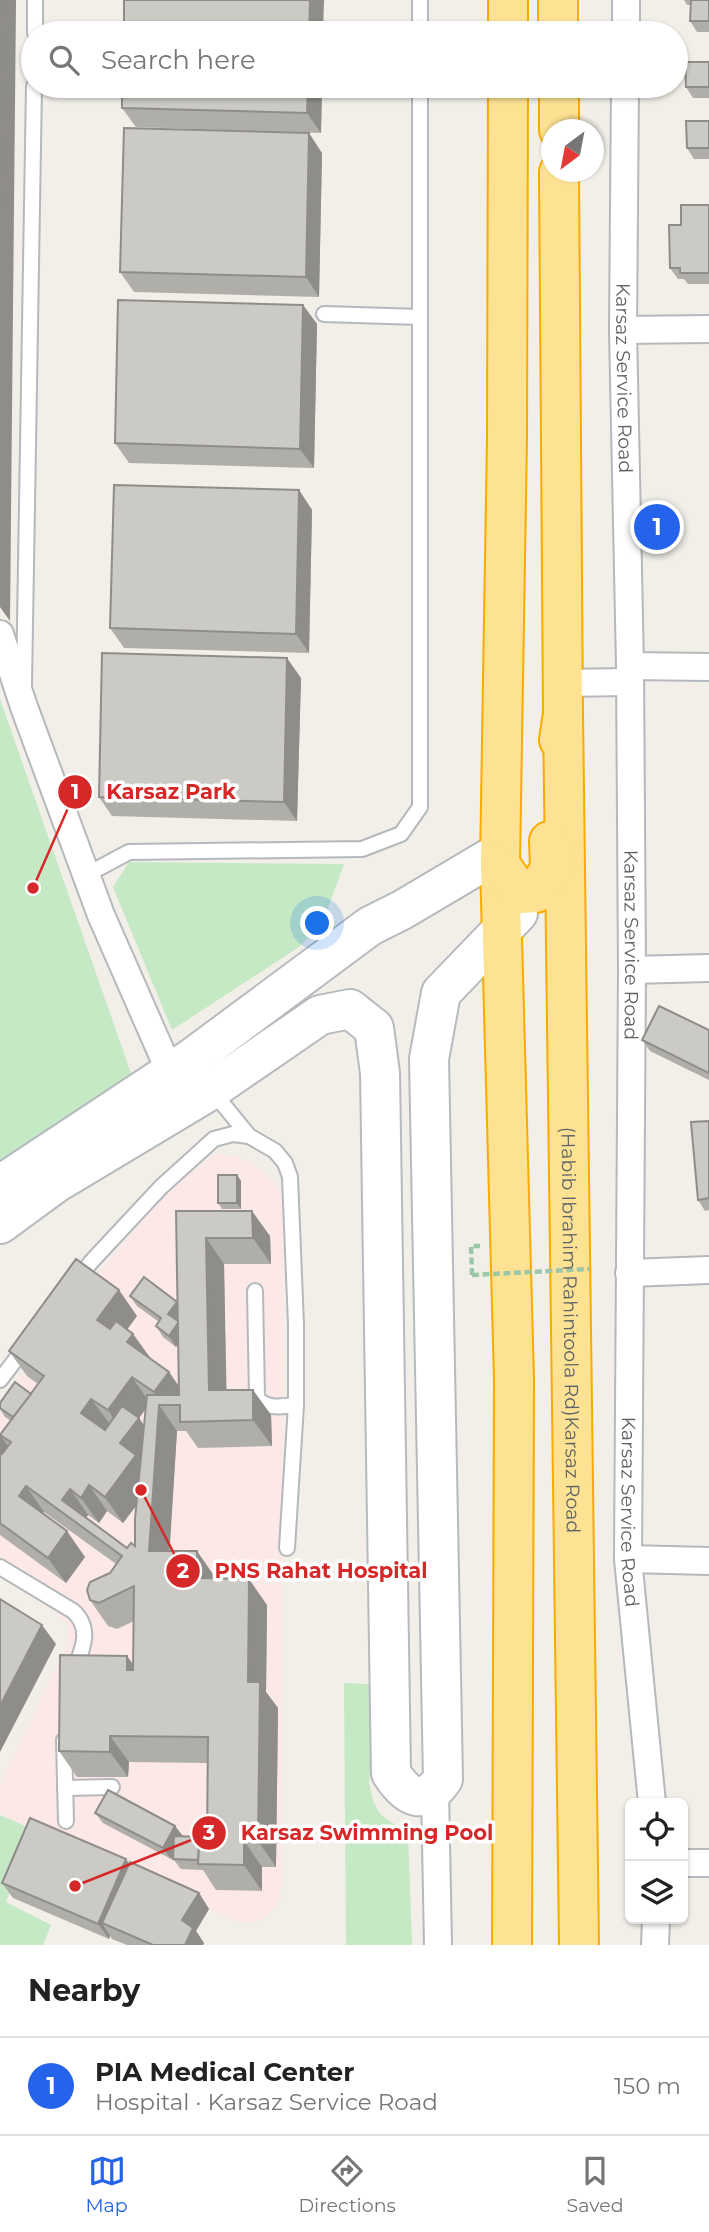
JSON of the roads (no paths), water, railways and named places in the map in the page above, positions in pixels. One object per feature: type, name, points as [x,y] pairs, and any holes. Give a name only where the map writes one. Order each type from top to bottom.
[{"type":"highway","points":[[508,0],[508,21]]},
{"type":"highway","points":[[558,0],[558,21]]},
{"type":"highway","points":[[508,98],[507,437],[500,858],[514,1380],[512,1945]]},
{"type":"highway","points":[[558,98],[559,119]]},
{"type":"highway","points":[[500,858],[521,894],[536,893],[550,868],[547,811],[562,698],[559,182]]},
{"type":"highway","name":"(Habib Ibrahim Rahintoola Rd)Karsaz Road","points":[[562,698],[579,1945]]},
{"type":"street","points":[[626,0],[626,21]]},
{"type":"street","name":"Karsaz Service Road","points":[[625,98],[623,330],[632,970],[628,1559],[652,1798]]},
{"type":"street","points":[[623,330],[709,329]]},
{"type":"street","points":[[0,634],[24,707],[101,915],[195,1078]]},
{"type":"street","points":[[562,698],[629,674],[709,667]]},
{"type":"street","points":[[0,1224],[195,1078],[370,926],[500,858]]},
{"type":"street","points":[[0,1185],[195,1078],[320,1015],[350,1009],[373,1028],[380,1073],[380,1575],[391,1773],[401,1788],[413,1795],[424,1797],[435,1791],[443,1779],[429,1059],[441,993],[536,893]]},
{"type":"street","points":[[632,970],[709,968]]},
{"type":"street","points":[[629,1273],[709,1270]]},
{"type":"street","points":[[628,1559],[709,1561]]},
{"type":"street","points":[[435,1791],[438,1945]]},
{"type":"street","points":[[688,1864],[709,1863]]},
{"type":"street","points":[[655,1945],[656,1924]]},
{"type":"lane","points":[[35,0],[35,21]]},
{"type":"lane","points":[[420,0],[420,21]]},
{"type":"lane","points":[[24,707],[34,98]]},
{"type":"lane","points":[[86,875],[129,852],[362,849],[401,834],[420,807],[420,98]]},
{"type":"lane","points":[[324,314],[420,317]]},
{"type":"lane","points":[[195,1078],[249,1136],[275,1151],[285,1163],[290,1177],[296,1325],[296,1405],[288,1548]]},
{"type":"lane","points":[[66,1294],[91,1262],[161,1187],[214,1139],[233,1134],[249,1136]]},
{"type":"lane","points":[[255,1291],[257,1398],[269,1406],[296,1405]]},
{"type":"lane","points":[[0,1380],[33,1337]]},
{"type":"lane","points":[[0,1567],[81,1618],[84,1641],[69,1683]]},
{"type":"lane","points":[[64,1727],[66,1821]]},
{"type":"lane","points":[[65,1788],[112,1787]]},
{"type":"place","name":"PIA Medical Center","points":[[657,527]]},
{"type":"place","name":"Karsaz Park","points":[[33,888]]},
{"type":"place","name":"PNS Rahat Hospital","points":[[141,1490]]},
{"type":"place","name":"Karsaz Swimming Pool","points":[[75,1886]]}]
